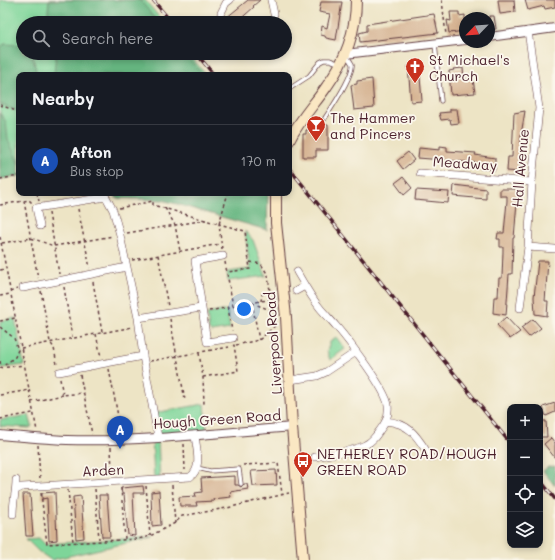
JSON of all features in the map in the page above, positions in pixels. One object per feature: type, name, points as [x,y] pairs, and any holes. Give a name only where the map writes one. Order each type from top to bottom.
[{"type":"main road","points":[[292,136],[304,115],[327,86],[341,64],[351,38],[356,0]]},
{"type":"main road","name":"Liverpool Road","points":[[276,196],[276,223],[286,317],[292,427],[303,560]]},
{"type":"street","points":[[221,13],[226,3],[230,0]]},
{"type":"street","points":[[271,0],[274,14]]},
{"type":"street","points":[[495,36],[555,28]]},
{"type":"street","name":"Hall Avenue","points":[[520,308],[528,247],[538,108],[528,31]]},
{"type":"street","points":[[345,54],[459,41]]},
{"type":"street","name":"Meadway","points":[[420,173],[532,182]]},
{"type":"street","points":[[40,226],[36,208],[106,197],[113,210],[120,234],[139,322],[158,437]]},
{"type":"street","points":[[528,247],[555,249]]},
{"type":"street","points":[[223,256],[195,261],[207,342],[233,338]]},
{"type":"street","points":[[23,288],[91,274],[126,264]]},
{"type":"street","points":[[297,272],[320,308],[336,325],[356,352],[384,393],[388,404],[386,421],[375,438],[366,445],[315,457]]},
{"type":"street","points":[[296,292],[305,286]]},
{"type":"street","points":[[139,322],[169,313],[202,310]]},
{"type":"street","points":[[290,380],[317,376],[326,372],[356,352]]},
{"type":"street","points":[[58,370],[79,369],[144,359]]},
{"type":"street","points":[[386,421],[398,422],[408,427],[431,458]]},
{"type":"street","name":"Hough Green Road","points":[[0,435],[38,439],[93,440],[183,436],[292,427]]},
{"type":"street","points":[[185,478],[192,476],[197,468],[198,462],[195,435]]},
{"type":"street","name":"Arden","points":[[16,490],[22,487],[185,478]]},
{"type":"street","points":[[13,514],[13,500],[16,490],[16,480]]},
{"type":"lane","points":[[435,44],[442,100]]},
{"type":"lane","points":[[325,118],[340,94],[352,70],[352,64],[345,54]]},
{"type":"lane","points":[[292,87],[309,76],[320,62],[324,60],[330,60],[341,64]]},
{"type":"lane","points":[[197,468],[210,471],[239,469],[241,484]]},
{"type":"path","points":[[442,0],[447,43]]},
{"type":"path","points":[[0,105],[16,111]]},
{"type":"path","points":[[0,179],[16,176]]},
{"type":"path","points":[[227,196],[219,224],[223,256],[233,306]]},
{"type":"path","points":[[0,205],[29,200],[36,208]]},
{"type":"path","points":[[24,201],[50,342],[54,348],[63,395]]},
{"type":"path","points":[[77,201],[102,332]]},
{"type":"path","points":[[113,210],[152,202],[154,205],[244,231],[250,269],[227,272]]},
{"type":"path","points":[[48,206],[54,246],[72,338]]},
{"type":"path","points":[[165,208],[175,225],[180,251]]},
{"type":"path","points":[[1,243],[30,238],[54,246],[206,220]]},
{"type":"path","points":[[0,237],[38,439],[46,544],[138,539],[150,536],[175,523],[182,516],[227,508],[298,491]]},
{"type":"path","points":[[126,264],[158,255],[221,244]]},
{"type":"path","points":[[158,255],[185,400]]},
{"type":"path","points":[[250,262],[261,264],[268,275],[270,292],[262,294],[261,301]]},
{"type":"path","points":[[0,270],[6,269]]},
{"type":"path","points":[[0,296],[10,294]]},
{"type":"path","points":[[202,310],[284,298]]},
{"type":"path","points":[[144,359],[199,353],[259,340],[286,317],[252,303]]},
{"type":"path","points":[[252,303],[259,340]]},
{"type":"path","points":[[228,307],[233,338]]},
{"type":"path","points":[[0,321],[15,318]]},
{"type":"path","points":[[21,348],[96,334],[139,322]]},
{"type":"path","points":[[0,327],[15,341],[18,350],[15,357],[1,368]]},
{"type":"path","points":[[96,334],[105,364],[122,439]]},
{"type":"path","points":[[15,341],[19,336]]},
{"type":"path","points":[[203,377],[238,371],[234,346]]},
{"type":"path","points":[[17,353],[22,354]]},
{"type":"path","points":[[199,353],[203,377],[204,404]]},
{"type":"path","points":[[0,362],[1,368]]},
{"type":"path","points":[[1,368],[24,365]]},
{"type":"path","points":[[79,369],[93,440]]},
{"type":"path","points":[[0,395],[29,390]]},
{"type":"path","points":[[31,402],[63,395],[83,393]]},
{"type":"path","points":[[0,419],[33,413]]},
{"type":"path","points":[[183,436],[185,478]]},
{"type":"path","points":[[111,447],[113,482]]},
{"type":"path","points":[[239,469],[242,465],[278,463],[282,495]]},
{"type":"path","points":[[172,479],[175,523]]},
{"type":"path","points":[[146,480],[150,536]]},
{"type":"path","points":[[121,482],[124,540]]},
{"type":"path","points":[[94,483],[99,540]]},
{"type":"path","points":[[68,485],[73,542]]},
{"type":"green space","points":[[0,0],[145,0],[158,16],[16,16],[16,60],[194,60],[204,72],[16,72],[16,176],[0,179]]},
{"type":"green space","points":[[49,0],[140,0],[153,16],[48,16]]},
{"type":"green space","points":[[4,44],[16,45],[16,60],[34,60],[36,72],[16,72],[16,111],[0,104],[0,49]]},
{"type":"green space","points":[[55,60],[190,60],[200,72],[54,72]]},
{"type":"green space","points":[[0,113],[6,122],[8,139],[16,157],[16,176],[0,179]]},
{"type":"green space","points":[[116,196],[268,196],[267,230],[163,200],[116,198]]},
{"type":"green space","points":[[245,231],[253,240],[266,276],[228,281],[227,272],[250,269]]},
{"type":"green space","points":[[227,310],[230,329],[211,332],[209,330],[207,314]]},
{"type":"green space","points":[[15,318],[24,365],[1,368],[0,321]]},
{"type":"green space","points":[[336,337],[345,349],[330,360],[327,351],[330,342]]},
{"type":"green space","points":[[204,404],[207,434],[158,437],[154,413]]},
{"type":"green space","points":[[29,415],[32,426],[30,428],[0,426],[0,420]]},
{"type":"green space","points":[[152,437],[158,437],[160,480],[154,480]]},
{"type":"green space","points":[[555,466],[555,486],[543,471],[548,467]]},
{"type":"green space","points":[[153,537],[51,560],[38,551],[26,539],[39,538],[45,544]]},
{"type":"building","points":[[248,0],[260,0],[244,16],[229,16]]},
{"type":"building","points":[[498,0],[514,0],[515,12],[500,14]]},
{"type":"building","points":[[525,0],[555,0],[555,7],[545,9],[544,6],[528,10]]},
{"type":"building","points":[[321,2],[342,2],[336,40],[326,38],[325,36],[321,35],[322,26],[327,28],[330,14],[319,12]]},
{"type":"building","points":[[450,12],[459,12],[459,32],[449,33],[447,20],[451,21]]},
{"type":"building","points":[[434,14],[438,33],[360,42],[359,33],[367,31],[367,24]]},
{"type":"building","name":"St Michael's Church","points":[[419,65],[422,101],[411,102],[408,66]]},
{"type":"building","points":[[463,68],[464,80],[473,79],[475,93],[451,95],[449,71]]},
{"type":"building","points":[[372,79],[374,108],[354,110],[351,85],[357,84],[357,81]]},
{"type":"building","points":[[450,109],[457,109],[459,123],[451,124],[450,119],[441,120],[439,113],[450,112]]},
{"type":"building","points":[[525,111],[521,135],[520,172],[507,171],[508,157],[512,157],[514,113]]},
{"type":"building","name":"The Hammer and Pincers","points":[[313,125],[328,125],[328,150],[316,150],[316,157],[303,157],[303,134],[306,134],[306,130]]},
{"type":"building","points":[[440,146],[447,147],[447,151],[476,153],[475,155],[495,158],[495,170],[480,169],[481,163],[418,158],[419,148],[440,150]]},
{"type":"building","points":[[408,152],[414,160],[403,169],[397,161]]},
{"type":"building","points":[[403,177],[412,188],[404,195],[395,183]]},
{"type":"building","points":[[454,185],[486,189],[486,199],[453,196]]},
{"type":"building","points":[[500,189],[518,189],[513,238],[512,274],[509,274],[506,315],[493,313],[494,297],[498,297],[499,278],[502,278],[503,247],[500,247],[500,239],[497,239],[498,233],[504,233],[507,201],[507,196],[500,196]]},
{"type":"building","points":[[416,190],[449,192],[448,203],[415,200]]},
{"type":"building","points":[[538,261],[548,261],[545,301],[548,301],[547,316],[535,314],[534,297]]},
{"type":"building","points":[[506,317],[520,332],[510,339],[497,325]]},
{"type":"building","points":[[533,319],[541,328],[529,337],[521,328]]},
{"type":"building","points":[[555,403],[555,412],[546,416],[543,407]]},
{"type":"building","points":[[543,421],[546,421],[547,437],[543,437]]},
{"type":"building","points":[[551,438],[555,443],[555,458],[544,444]]},
{"type":"building","points":[[276,470],[277,485],[253,486],[251,471]]},
{"type":"building","points":[[235,476],[235,485],[241,487],[244,484],[247,484],[248,489],[230,492],[231,497],[213,499],[214,501],[196,502],[197,506],[180,506],[179,497],[196,496],[195,493],[202,492],[201,478]]},
{"type":"building","points":[[143,486],[144,493],[133,493],[135,536],[128,535],[124,494],[122,494],[121,488]]},
{"type":"building","points":[[159,491],[161,525],[152,526],[151,492]]},
{"type":"building","points":[[55,492],[57,540],[49,541],[47,498],[42,499],[42,493]]},
{"type":"building","points":[[23,494],[30,494],[33,536],[26,536]]},
{"type":"building","points":[[99,495],[107,495],[110,537],[102,537]]},
{"type":"building","points":[[81,496],[84,538],[76,539],[73,497]]},
{"type":"railway","points":[[153,0],[166,16]]},
{"type":"railway","points":[[202,60],[212,72]]},
{"type":"railway","points":[[292,172],[508,440]]},
{"type":"railway","points":[[543,484],[555,499]]},
{"type":"place","name":"St Michael's Church","points":[[415,84]]},
{"type":"place","name":"The Hammer and Pincers","points":[[316,142]]},
{"type":"place","name":"Afton","points":[[120,449]]},
{"type":"place","name":"NETHERLEY ROAD/HOUGH GREEN ROAD","points":[[303,478]]}]
